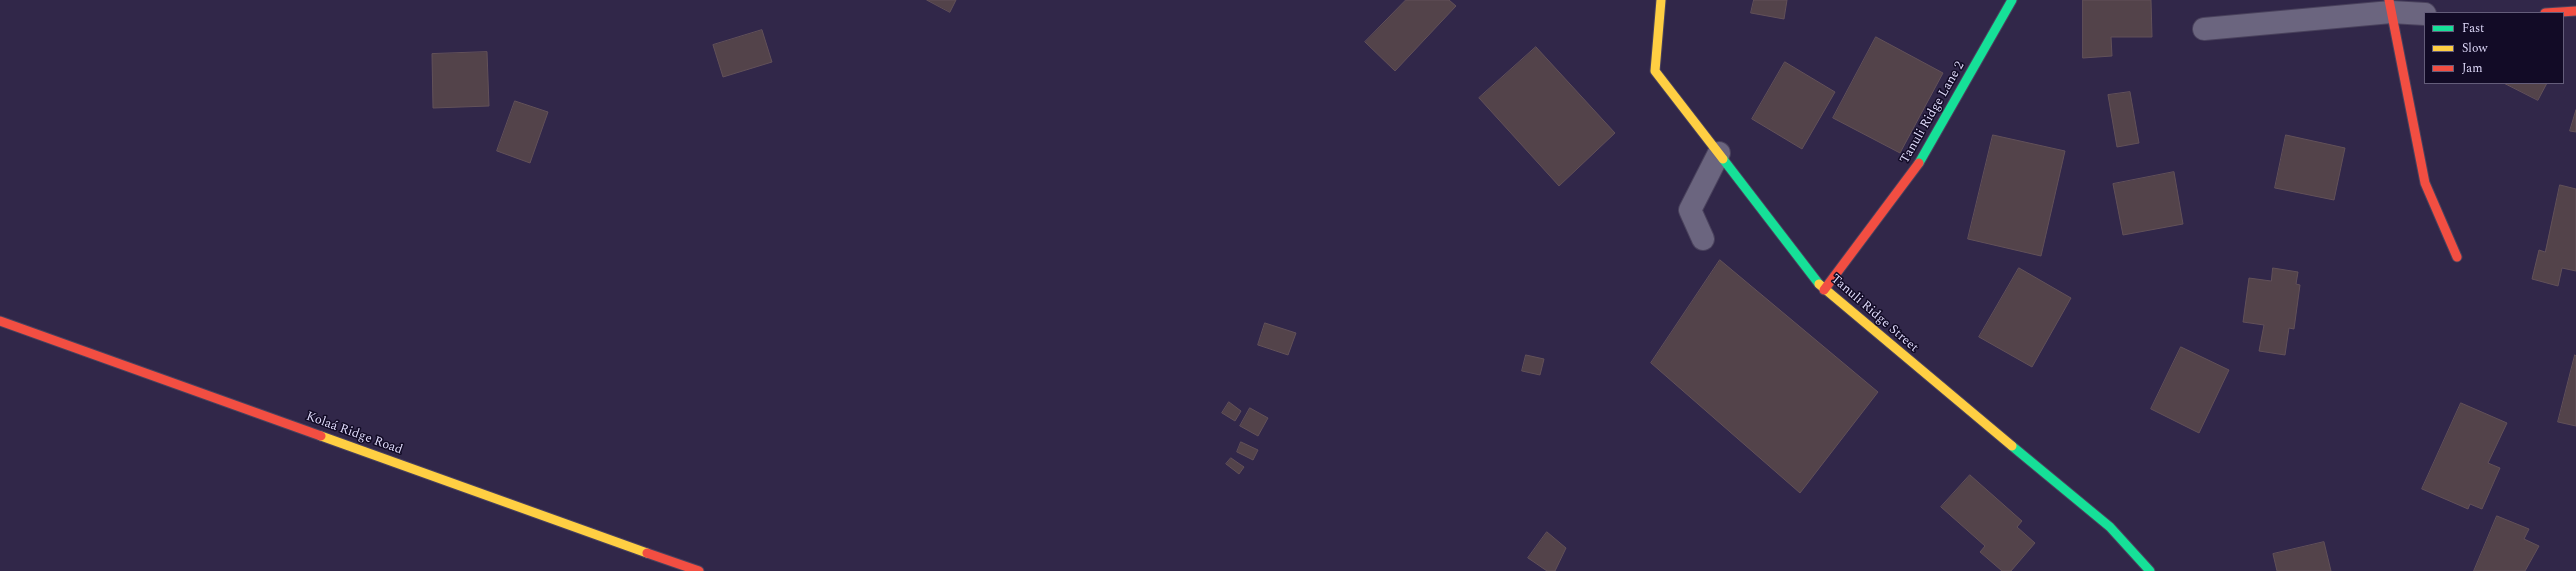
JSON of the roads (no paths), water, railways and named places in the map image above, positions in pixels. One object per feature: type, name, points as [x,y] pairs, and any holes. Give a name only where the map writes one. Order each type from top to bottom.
[{"type":"street","name":"Tanuli Ridge Street","points":[[1661,0],[1655,71],[1824,290],[2110,527],[2150,571]]},
{"type":"street","name":"Tanuli Ridge Lane 2","points":[[1824,290],[1926,156],[2012,0]]},
{"type":"street","points":[[2390,6],[2425,183],[2457,257]]},
{"type":"street","points":[[2204,29],[2390,6],[2424,14]]},
{"type":"street","points":[[2560,12],[2576,11]]},
{"type":"street","points":[[1703,240],[1690,210],[1718,153]]},
{"type":"street","name":"Kolaá Ridge Road","points":[[0,321],[699,571]]}]
